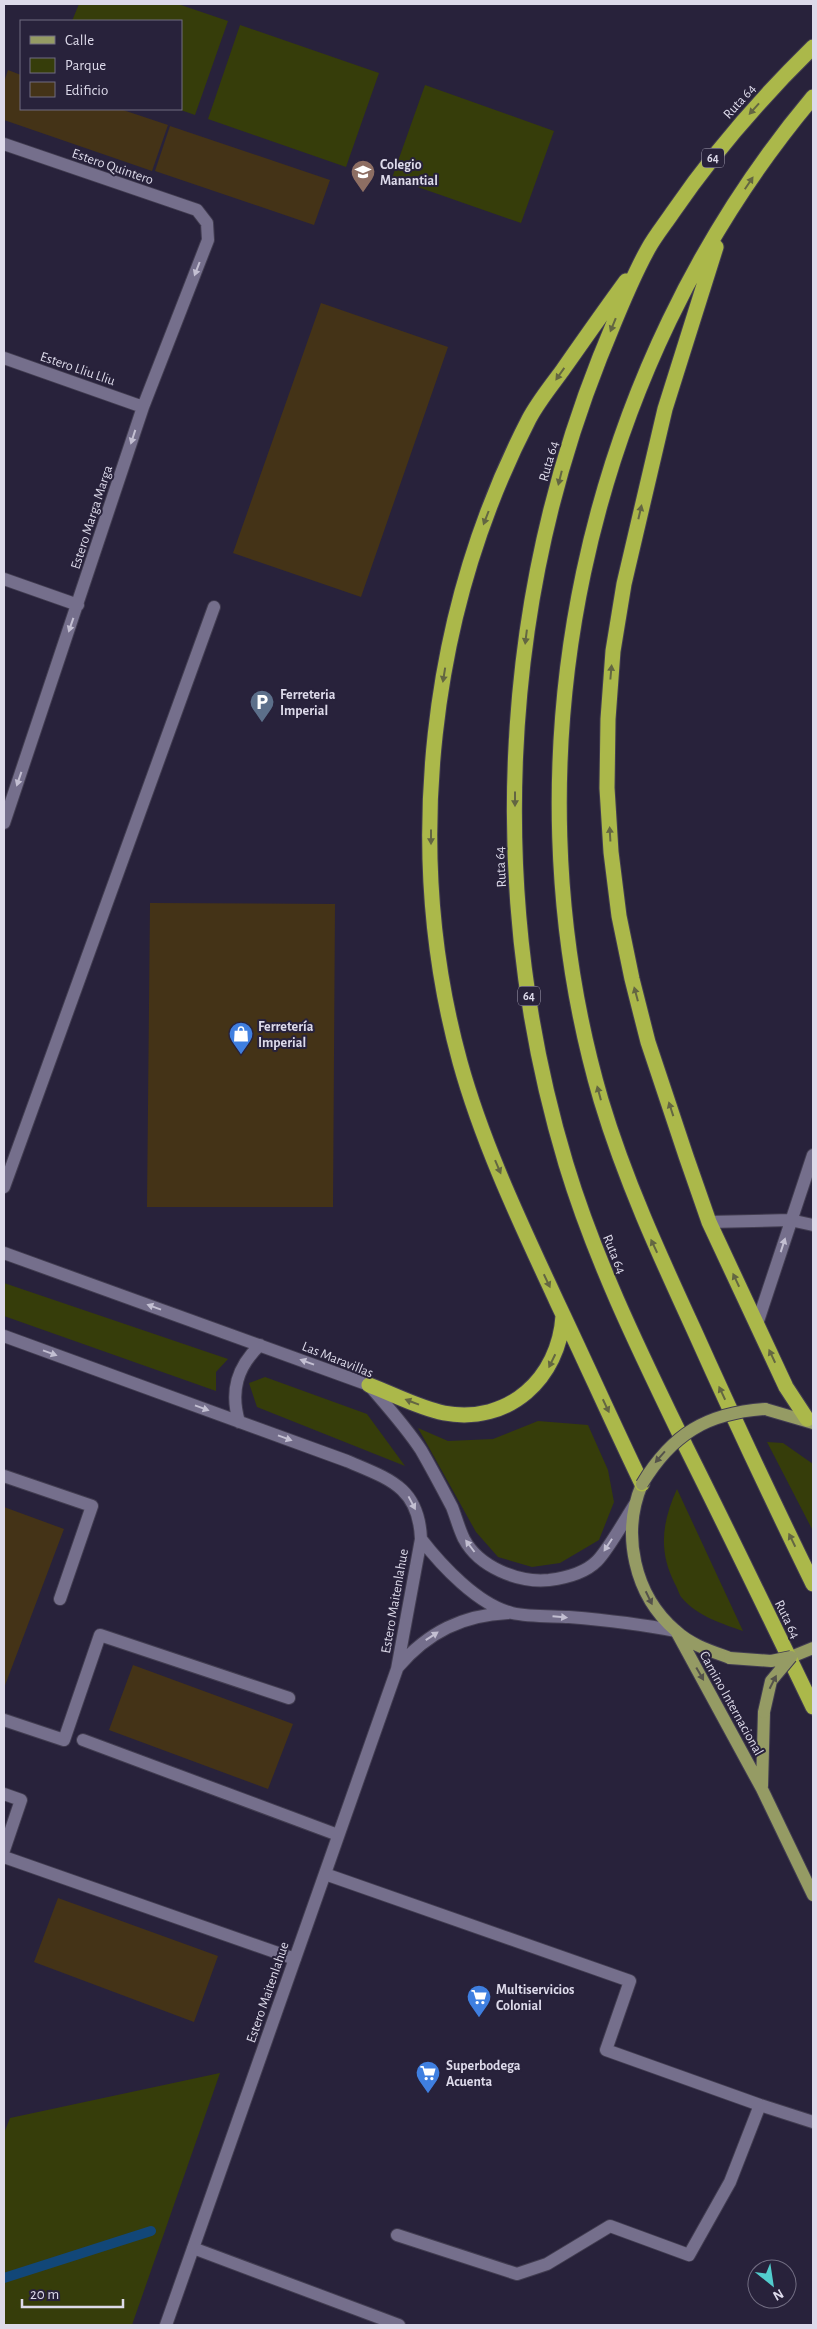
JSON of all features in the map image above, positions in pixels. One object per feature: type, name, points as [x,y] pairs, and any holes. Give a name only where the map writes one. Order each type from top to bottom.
[{"type":"highway","name":"Ruta 64","points":[[813,47],[736,128],[690,187],[648,249],[615,320],[586,393],[553,505],[530,610],[519,698],[514,775],[515,853],[520,931],[530,1009],[546,1087],[566,1164],[591,1238],[621,1311],[813,1707]]},
{"type":"highway","points":[[813,97],[792,122],[748,184],[672,314],[641,384],[614,455],[593,528],[577,602],[564,695],[560,752],[559,822],[563,891],[571,961],[583,1030],[600,1097],[621,1164],[647,1229],[748,1449],[813,1584]]},
{"type":"highway","points":[[723,224],[665,409],[624,584],[613,651],[608,720],[607,788],[610,852],[632,980],[648,1042],[709,1222],[786,1387],[810,1421]]},
{"type":"highway","points":[[642,1484],[532,1248],[479,1122],[460,1060],[446,998],[436,934],[431,870],[431,806],[435,738],[445,671],[459,605],[478,540],[502,477],[530,416],[648,249]]},
{"type":"highway","points":[[369,1385],[443,1412],[465,1415],[486,1412],[507,1405],[523,1395],[548,1368],[557,1351],[562,1333],[563,1314]]},
{"type":"main road","points":[[810,1421],[765,1409],[740,1411],[716,1418],[693,1428],[672,1443],[656,1462],[642,1484],[635,1504],[631,1539],[637,1573],[652,1605],[676,1631],[701,1648],[730,1658],[771,1661],[791,1657],[813,1648]]},
{"type":"main road","name":"Camino Internacional","points":[[676,1631],[762,1789],[813,1895]]},
{"type":"main road","name":"Camino Internacional","points":[[762,1789],[764,1712],[770,1682],[791,1657]]},
{"type":"street","name":"Estero Quintero","points":[[4,144],[197,210],[207,222]]},
{"type":"street","name":"Estero Marga Marga","points":[[4,823],[8,796],[78,605],[143,407],[208,240],[207,222]]},
{"type":"street","name":"Estero Lliu Lliu","points":[[4,358],[143,407]]},
{"type":"street","points":[[4,579],[78,605]]},
{"type":"street","points":[[4,1187],[214,607]]},
{"type":"street","points":[[757,1324],[813,1155]]},
{"type":"street","points":[[709,1222],[790,1220],[813,1225]]},
{"type":"street","name":"Las Maravillas","points":[[4,1253],[369,1385],[396,1416],[420,1449],[452,1508],[465,1540],[475,1553],[488,1564],[503,1572],[519,1578],[539,1581],[560,1579],[580,1572],[598,1561],[635,1504]]},
{"type":"street","points":[[4,1336],[347,1461],[386,1477],[407,1494],[420,1522],[421,1539],[439,1562],[460,1582],[485,1600],[511,1613],[627,1622],[676,1631]]},
{"type":"street","points":[[239,1422],[235,1408],[237,1380],[249,1356],[260,1346]]},
{"type":"street","points":[[4,1476],[92,1506],[60,1599]]},
{"type":"street","name":"Estero Maitenlahue","points":[[166,2325],[397,1669],[421,1539]]},
{"type":"street","name":"Estero Maitenlahue","points":[[397,1669],[416,1648],[446,1627],[467,1619],[489,1614],[511,1613]]},
{"type":"street","points":[[4,1720],[64,1740],[100,1635],[289,1698]]},
{"type":"street","points":[[83,1740],[338,1835]]},
{"type":"street","points":[[4,1794],[21,1800],[4,1850]]},
{"type":"street","points":[[4,1857],[295,1959]]},
{"type":"street","points":[[325,1874],[630,1981],[606,2050],[813,2122]]},
{"type":"street","points":[[397,2235],[517,2274],[547,2264],[610,2226],[689,2255],[730,2182],[760,2105]]},
{"type":"street","points":[[193,2248],[399,2325]]},
{"type":"green space","points":[[79,4],[178,4],[228,21],[195,115],[181,110],[182,20],[72,20]]},
{"type":"green space","points":[[240,25],[379,73],[346,167],[208,119]]},
{"type":"green space","points":[[425,85],[554,131],[521,223],[392,178]]},
{"type":"green space","points":[[4,1283],[228,1359],[216,1372],[216,1391],[4,1316]]},
{"type":"green space","points":[[265,1377],[367,1414],[405,1466],[257,1407],[249,1383]]},
{"type":"green space","points":[[538,1421],[588,1425],[608,1470],[614,1502],[599,1540],[560,1563],[532,1567],[498,1557],[476,1532],[418,1428],[448,1441],[493,1439]]},
{"type":"green space","points":[[767,1442],[783,1443],[813,1464],[813,1531]]},
{"type":"green space","points":[[677,1489],[743,1631],[703,1615],[688,1604],[679,1594],[666,1560],[664,1548],[665,1525]]},
{"type":"green space","points":[[220,2073],[132,2325],[4,2325],[4,2133],[10,2118]]},
{"type":"building","points":[[8,70],[20,75],[20,110],[123,110],[168,125],[152,171],[4,120],[4,82]]},
{"type":"building","points":[[170,126],[330,180],[314,225],[155,171]]},
{"type":"building","points":[[321,303],[448,347],[361,597],[233,553]]},
{"type":"building","name":"Ferretería Imperial","points":[[150,903],[335,904],[333,1207],[147,1207]]},
{"type":"building","points":[[4,1507],[64,1529],[4,1688]]},
{"type":"building","points":[[133,1665],[293,1724],[268,1789],[109,1730]]},
{"type":"building","points":[[58,1898],[218,1956],[194,2022],[34,1962]]},
{"type":"waterway","points":[[4,2278],[151,2231]]},
{"type":"place","name":"Colegio Manantial","points":[[363,193]]},
{"type":"place","name":"Ferreteria Imperial","points":[[262,723]]},
{"type":"place","name":"Ferretería Imperial","points":[[241,1055]]},
{"type":"place","name":"Multiservicios Colonial","points":[[479,2018]]},
{"type":"place","name":"Superbodega Acuenta","points":[[428,2094]]}]
